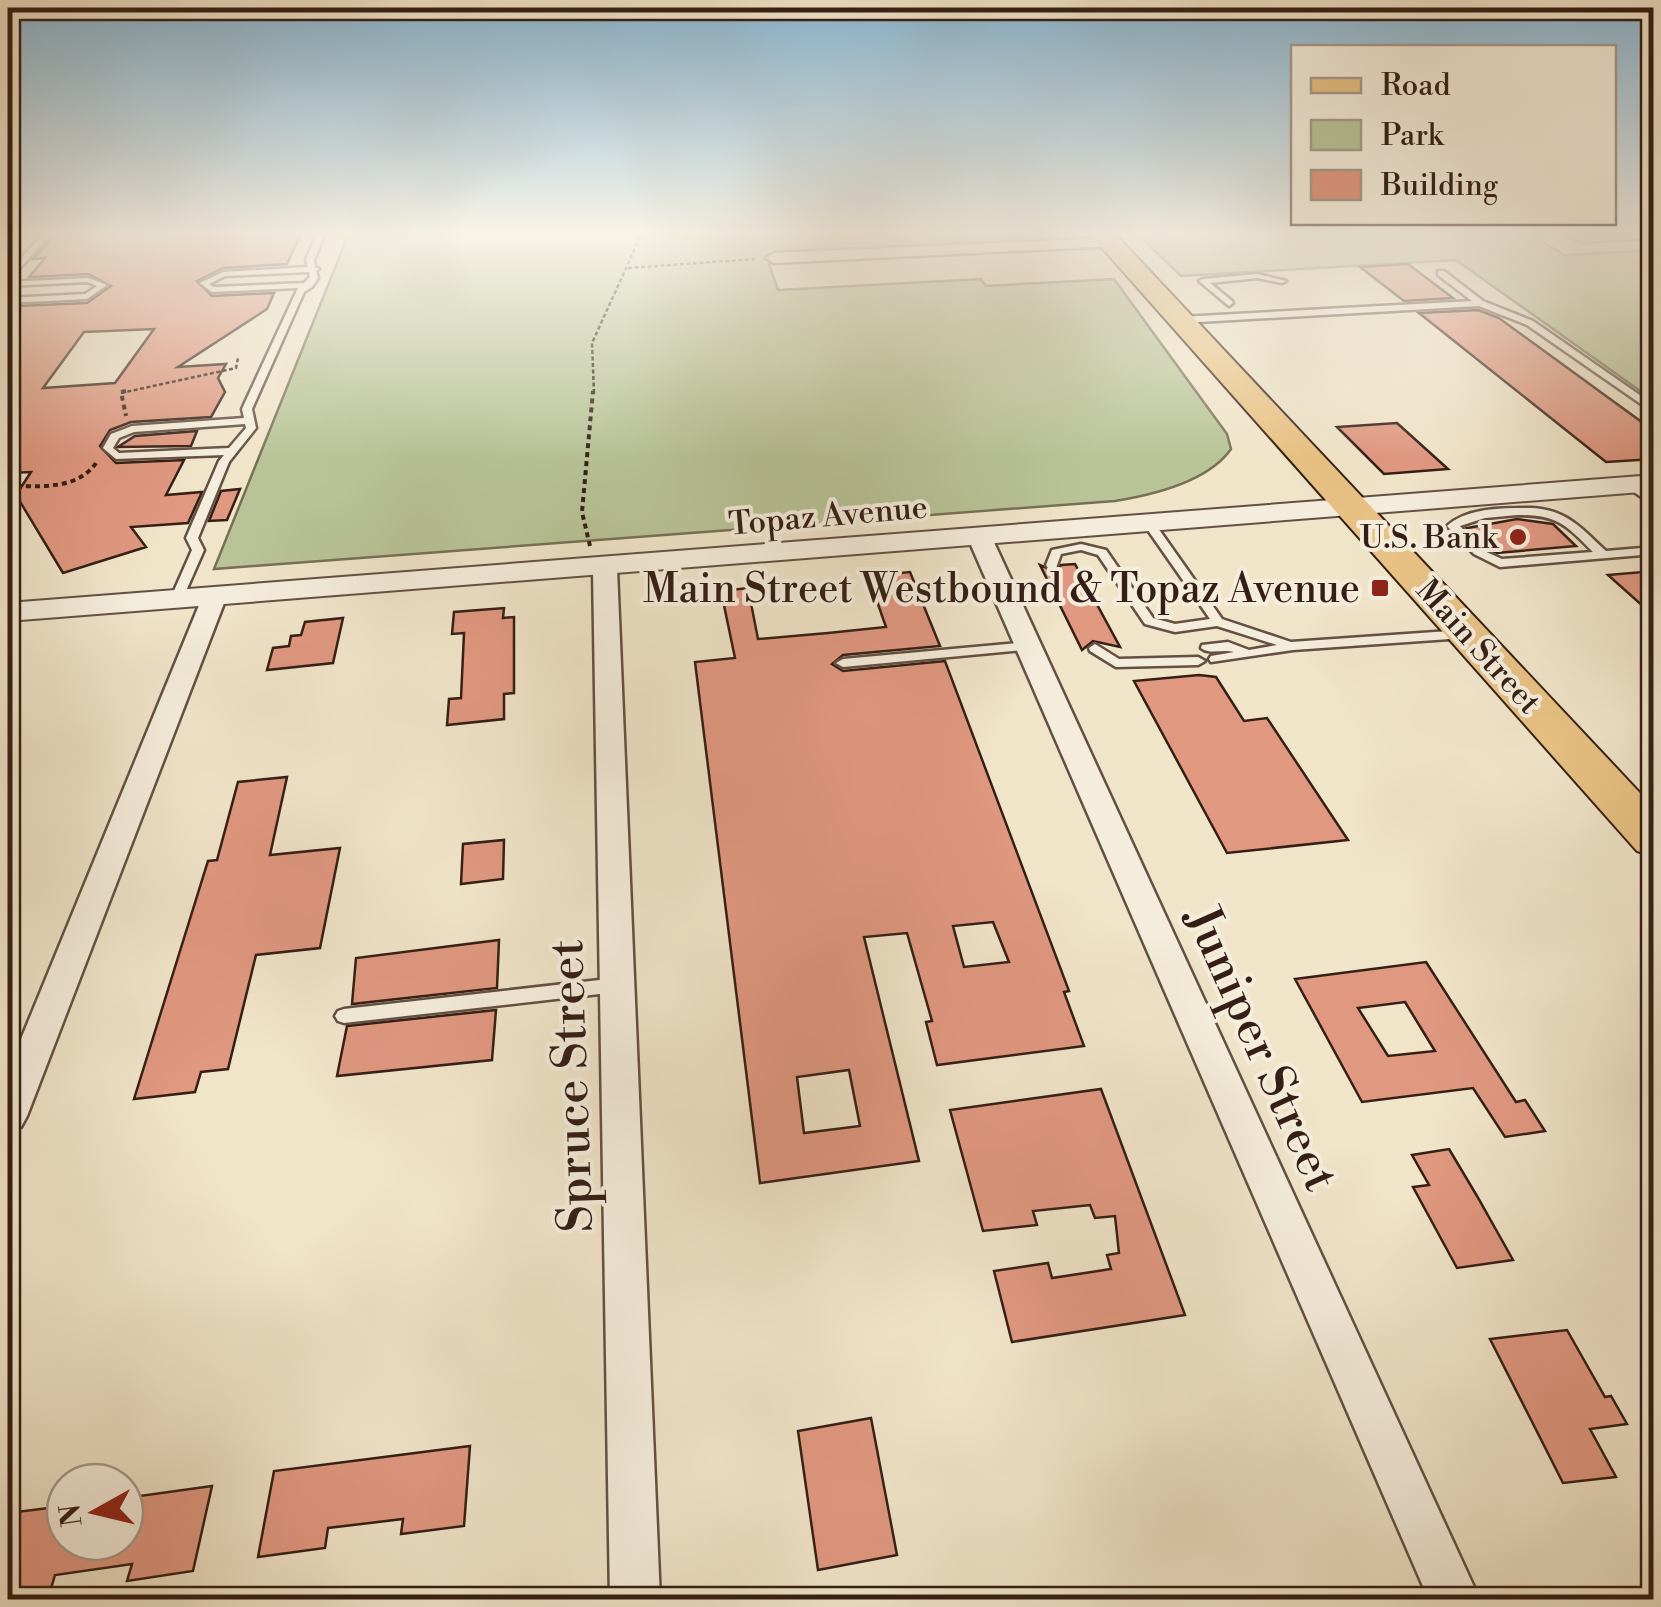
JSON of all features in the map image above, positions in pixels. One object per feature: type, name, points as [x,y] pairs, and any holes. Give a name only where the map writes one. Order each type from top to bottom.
[{"type":"main road","name":"Main Street","points":[[1170,308],[1654,839]]},
{"type":"street","name":"Topaz Avenue","points":[[8,612],[600,569],[1642,484]]},
{"type":"street","name":"Juniper Street","points":[[980,538],[1455,1600]]},
{"type":"street","name":"Spruce Street","points":[[600,569],[635,1600]]},
{"type":"street","points":[[8,1116],[214,598]]},
{"type":"lane","points":[[176,600],[198,550],[192,538],[196,524],[224,461],[251,422],[250,403],[292,308]]},
{"type":"lane","points":[[1181,320],[1380,308]]},
{"type":"lane","points":[[1494,308],[1530,323],[1654,410]]},
{"type":"lane","points":[[234,451],[116,456],[108,448],[116,436],[132,429],[251,422]]},
{"type":"lane","points":[[1642,484],[1654,503]]},
{"type":"lane","points":[[1603,554],[1569,524],[1542,511],[1456,520],[1453,526],[1478,552],[1500,563],[1654,550]]},
{"type":"lane","points":[[1149,523],[1218,622]]},
{"type":"lane","points":[[1052,565],[1056,552],[1092,548],[1102,552],[1148,621],[1175,628],[1218,622],[1293,646]]},
{"type":"lane","points":[[1095,648],[1116,663],[1203,654],[1234,658],[1243,652],[1293,646],[1468,634]]},
{"type":"lane","points":[[843,663],[1028,646]]},
{"type":"lane","points":[[344,1016],[617,985]]},
{"type":"path","points":[[600,569],[582,512],[594,410],[592,343],[609,308]]},
{"type":"path","points":[[122,424],[126,413],[120,392],[236,368],[238,358]]},
{"type":"path","points":[[8,486],[77,480],[96,467],[95,453]]},
{"type":"green space","points":[[319,308],[1135,308],[1227,434],[1231,449],[1194,478],[1162,491],[1115,501],[214,569]]},
{"type":"green space","points":[[1524,308],[1653,308],[1653,400]]},
{"type":"building","points":[[16,308],[267,308],[178,367],[226,364],[218,378],[225,392],[211,417],[131,422],[110,430],[100,446],[116,463],[184,460],[166,495],[202,492],[188,523],[131,527],[146,547],[63,573],[16,495],[31,472],[8,473],[8,318]],"holes":[[[154,329],[115,383],[43,388],[84,332]]]},
{"type":"building","points":[[1478,310],[1499,318],[1654,431],[1654,459],[1606,462],[1419,313]]},
{"type":"building","points":[[1397,423],[1448,469],[1384,474],[1337,427]]},
{"type":"building","points":[[197,431],[191,446],[118,447],[135,436]]},
{"type":"building","points":[[240,489],[227,520],[209,521],[221,491]]},
{"type":"building","name":"U.S. Bank","points":[[1517,519],[1553,524],[1576,546],[1497,553],[1484,547],[1467,528]]},
{"type":"building","points":[[1075,564],[1120,647],[1093,641],[1082,650],[1040,565],[1056,572],[1061,565]]},
{"type":"building","points":[[1654,571],[1654,616],[1608,575]]},
{"type":"building","points":[[910,572],[940,646],[843,655],[832,664],[843,671],[945,661],[1069,991],[1064,992],[1084,1046],[937,1065],[926,1022],[932,1021],[907,933],[864,937],[919,1161],[760,1183],[695,662],[735,658],[721,591],[748,588],[758,639],[828,633],[886,627],[873,590],[884,589],[879,575]],"holes":[[[993,922],[1009,962],[964,967],[953,926]],[[849,1070],[860,1126],[804,1133],[797,1077]]]},
{"type":"building","points":[[504,608],[503,618],[514,617],[514,693],[504,694],[504,719],[447,725],[449,699],[461,698],[464,633],[452,634],[454,612]]},
{"type":"building","points":[[343,618],[333,663],[267,670],[273,648],[289,646],[291,636],[301,635],[305,622]]},
{"type":"building","points":[[1216,677],[1244,721],[1267,718],[1348,840],[1227,853],[1134,681]]},
{"type":"building","points":[[287,777],[270,855],[340,848],[320,948],[256,955],[228,1069],[201,1072],[195,1092],[134,1099],[208,861],[217,860],[238,782]]},
{"type":"building","points":[[504,840],[503,879],[461,884],[463,844]]},
{"type":"building","points":[[499,940],[497,988],[352,1004],[356,958]]},
{"type":"building","points":[[1426,962],[1516,1102],[1525,1100],[1545,1131],[1505,1137],[1473,1088],[1362,1102],[1295,979]],"holes":[[[1405,1002],[1435,1051],[1388,1056],[1358,1008]]]},
{"type":"building","points":[[496,1010],[492,1060],[337,1076],[347,1026]]},
{"type":"building","points":[[1101,1089],[1185,1315],[1012,1342],[994,1271],[1048,1263],[1052,1278],[1111,1269],[1107,1255],[1119,1253],[1115,1216],[1095,1218],[1090,1205],[1033,1211],[1037,1225],[983,1231],[950,1110]]},
{"type":"building","points":[[1449,1149],[1513,1260],[1457,1268],[1413,1187],[1429,1185],[1412,1155]]},
{"type":"building","points":[[1567,1330],[1605,1397],[1611,1396],[1627,1424],[1590,1429],[1616,1477],[1563,1483],[1490,1339]]},
{"type":"building","points":[[871,1418],[897,1555],[818,1570],[798,1431]]},
{"type":"building","points":[[470,1446],[464,1526],[401,1534],[403,1519],[328,1528],[325,1548],[258,1557],[274,1471]]},
{"type":"building","points":[[212,1486],[193,1571],[127,1581],[132,1564],[55,1575],[49,1595],[8,1600],[8,1513],[45,1508],[45,1562],[145,1562],[145,1495]]},
{"type":"place","name":"U.S. Bank","points":[[1518,537]]},
{"type":"place","name":"Main Street Westbound & Topaz Avenue","points":[[1380,588]]}]
